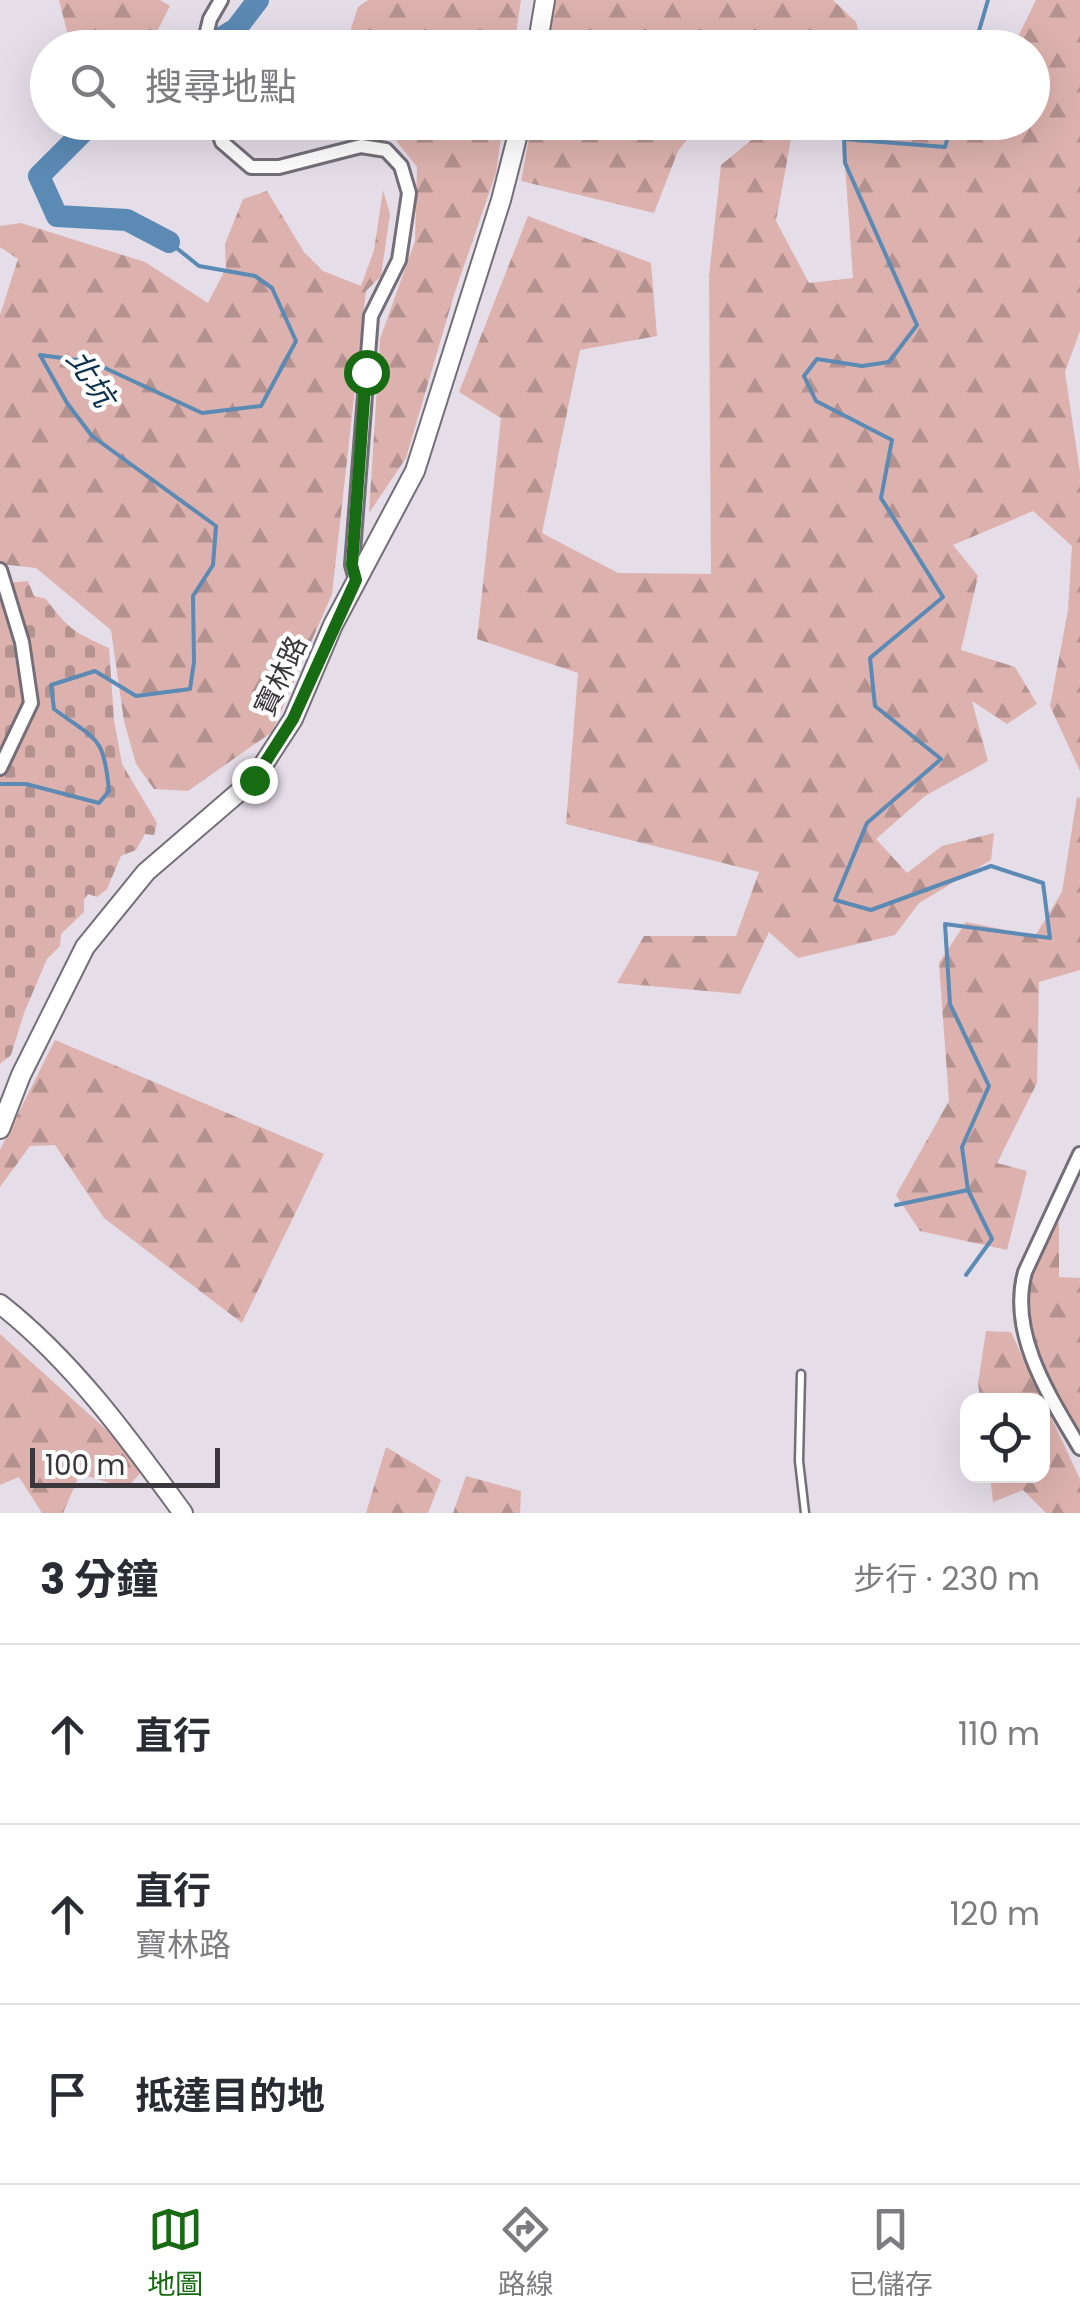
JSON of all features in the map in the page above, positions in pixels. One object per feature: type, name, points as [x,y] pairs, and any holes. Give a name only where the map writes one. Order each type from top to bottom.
[{"type":"main road","points":[[540,30],[544,0]]},
{"type":"main road","name":"寶林路","points":[[0,1129],[21,1076],[85,947],[146,872],[254,780],[293,719],[425,442],[516,140]]},
{"type":"main road","points":[[0,1304],[117,1422],[184,1513]]},
{"type":"street","points":[[207,30],[220,0]]},
{"type":"street","points":[[221,140],[251,167],[279,167],[361,146],[386,150],[401,166],[409,193],[399,260],[370,316],[352,565],[356,580]]},
{"type":"street","points":[[0,570],[22,642],[31,703],[0,768]]},
{"type":"street","points":[[1080,1154],[1025,1272],[1020,1293],[1032,1356],[1080,1448]]},
{"type":"lane","points":[[801,1374],[799,1461],[806,1513]]},
{"type":"green space","points":[[59,0],[160,0],[170,6],[158,30],[67,30]]},
{"type":"green space","points":[[368,0],[521,0],[517,30],[351,30],[358,7]]},
{"type":"green space","points":[[555,0],[833,0],[856,22],[858,30],[549,30]]},
{"type":"green space","points":[[1036,0],[1080,0],[1080,331],[1065,372],[1080,472],[1080,771],[1050,706],[1068,610],[1072,546],[1033,511],[953,545],[978,576],[961,650],[1015,667],[1037,704],[1007,724],[972,701],[988,761],[925,796],[876,839],[907,873],[942,846],[994,833],[991,860],[919,903],[895,935],[798,958],[769,932],[740,994],[617,983],[644,936],[736,936],[759,872],[566,824],[578,673],[477,639],[501,418],[459,392],[528,216],[651,263],[657,336],[580,350],[542,533],[618,573],[711,574],[709,276],[721,165],[751,140],[791,140],[776,221],[809,283],[853,278],[843,140],[1050,140],[1050,30],[1021,30]]},
{"type":"green space","points":[[396,140],[501,140],[496,173],[454,295],[406,458],[369,513],[380,339],[415,241],[417,167]]},
{"type":"green space","points":[[529,140],[687,140],[678,151],[654,213],[521,181]]},
{"type":"green space","points":[[383,190],[390,214],[381,276],[366,291],[332,594],[272,732],[188,791],[154,789],[136,764],[124,721],[111,630],[36,568],[0,564],[0,315],[18,259],[0,247],[0,226],[21,223],[145,262],[208,303],[226,268],[225,244],[243,199],[267,191],[304,252],[323,271],[361,286],[374,250]]},
{"type":"green space","points":[[0,576],[7,583],[28,581],[34,596],[46,599],[73,630],[109,648],[114,720],[122,764],[157,823],[154,835],[145,834],[136,850],[121,856],[107,889],[97,897],[88,894],[84,912],[61,934],[60,946],[47,959],[24,1013],[11,1055],[0,1064]]},
{"type":"green space","points":[[1077,797],[1080,970],[1039,982],[1037,1083],[997,1163],[1027,1171],[1007,1250],[920,1231],[896,1195],[949,1101],[939,963],[966,922],[1035,936],[1062,892]]},
{"type":"green space","points":[[55,1040],[324,1154],[242,1323],[104,1218],[55,1145],[30,1146],[0,1187],[0,1150]]},
{"type":"green space","points":[[1059,1223],[1059,1277],[1080,1278],[1080,1447],[1024,1331],[1019,1301],[1047,1227]]},
{"type":"green space","points":[[986,1331],[1011,1332],[1040,1393],[979,1393]]},
{"type":"green space","points":[[0,1334],[120,1442],[143,1470],[127,1488],[80,1474],[63,1513],[42,1513],[19,1477],[0,1485]]},
{"type":"green space","points":[[1050,1415],[1080,1479],[1080,1513],[1046,1513],[1023,1490],[993,1502],[991,1483],[1050,1483]]},
{"type":"green space","points":[[386,1447],[441,1480],[428,1513],[366,1513]]},
{"type":"green space","points":[[466,1476],[521,1491],[520,1513],[453,1513]]},
{"type":"waterway","name":"北坑","points":[[234,30],[258,0]]},
{"type":"waterway","points":[[979,30],[988,0]]},
{"type":"waterway","name":"北坑","points":[[75,140],[39,176],[57,216],[127,220],[169,242]]},
{"type":"waterway","points":[[844,140],[845,163],[917,325],[889,362],[862,366],[817,359],[804,376],[816,401],[892,440],[881,498],[943,597],[870,658],[875,706],[941,759],[867,823],[835,900],[871,910],[991,866],[1043,883],[1050,938],[945,924],[950,1004],[989,1086],[962,1147],[968,1190],[992,1239],[966,1275]]},
{"type":"waterway","points":[[857,140],[945,147],[947,140]]},
{"type":"waterway","name":"北坑","points":[[0,784],[26,784],[99,803],[109,791],[101,749],[89,734],[54,709],[51,685],[95,671],[136,696],[190,689],[194,662],[193,596],[213,565],[216,526],[92,436],[67,403],[40,355],[92,362],[202,413],[261,406],[296,341],[272,288],[255,276],[199,266],[169,242]]},
{"type":"waterway","points":[[896,1205],[968,1190]]},
{"type":"route","points":[[254,780],[293,719],[356,580],[352,565],[366,372]]}]
